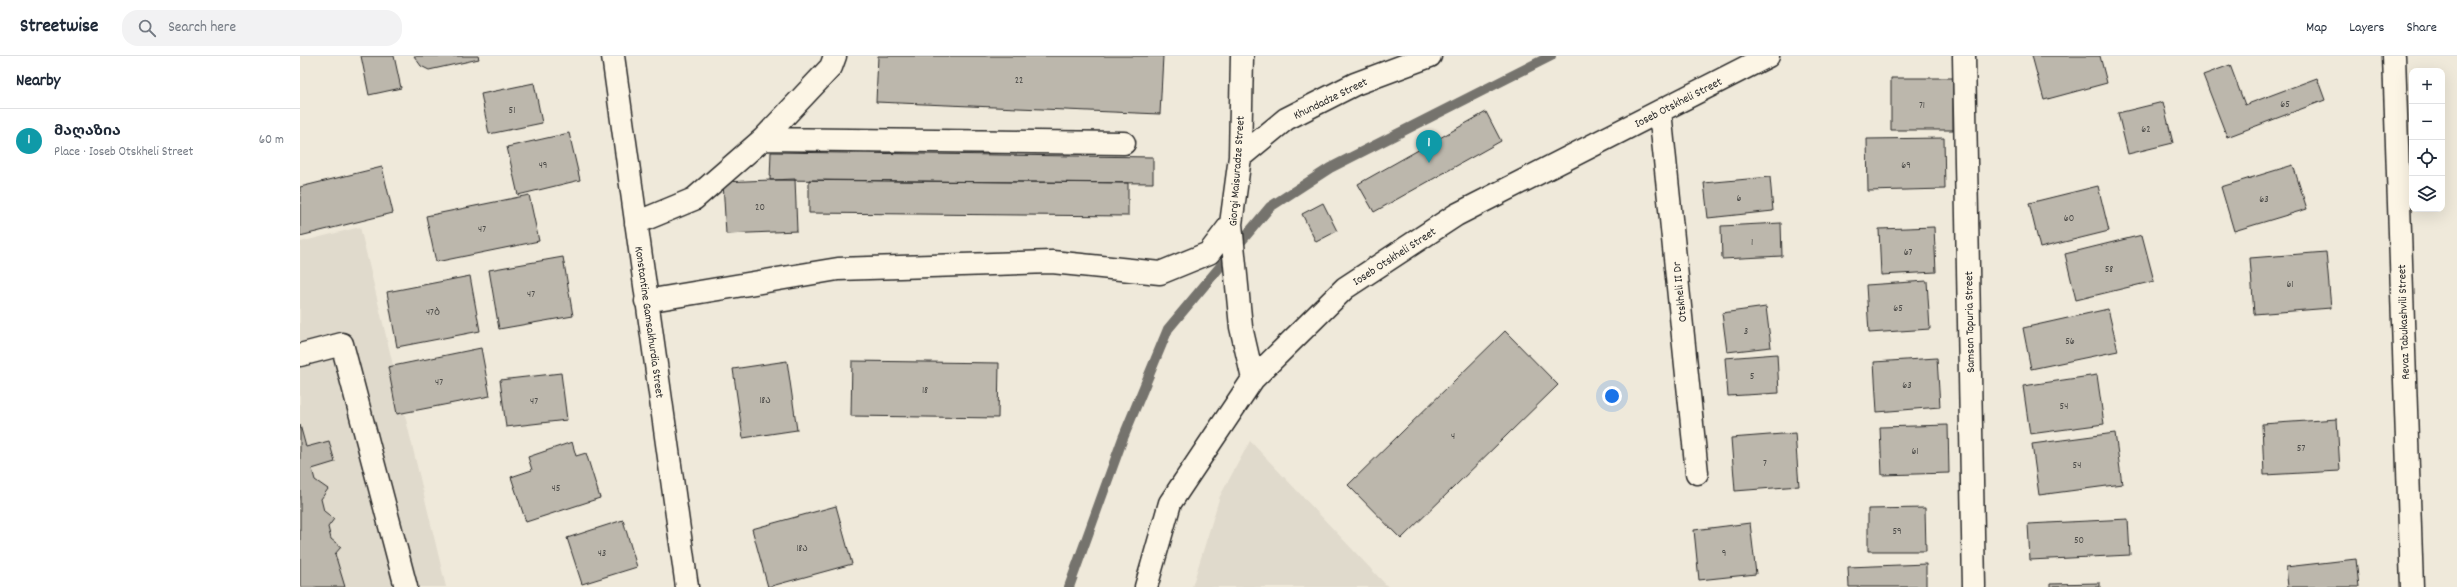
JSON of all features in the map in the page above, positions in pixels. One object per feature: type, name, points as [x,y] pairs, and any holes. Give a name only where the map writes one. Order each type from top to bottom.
[{"type":"street","name":"Konstantine Gamsakhurdia Street","points":[[614,56],[646,301],[687,587]]},
{"type":"street","points":[[636,223],[694,199],[763,139],[831,67],[835,56]]},
{"type":"street","name":"Giorgi Maisuradze Street","points":[[1242,56],[1240,157],[1231,224],[1241,327],[1253,379]]},
{"type":"street","name":"Khundadze Street","points":[[1240,157],[1286,119],[1355,84],[1430,56]]},
{"type":"street","name":"Ioseb Otskheli Street","points":[[1146,587],[1170,503],[1253,379],[1352,283],[1456,215],[1768,56]]},
{"type":"street","name":"Samson Topuria Street","points":[[1964,56],[1974,587]]},
{"type":"street","name":"Revaz Tabukashvili Street","points":[[2394,56],[2412,587]]},
{"type":"street","name":"Otskheli II Dr","points":[[1660,112],[1697,473]]},
{"type":"street","points":[[763,139],[1124,143]]},
{"type":"street","points":[[646,301],[838,269],[1052,262],[1160,273],[1209,252],[1231,224]]},
{"type":"street","points":[[300,355],[342,344],[406,587]]},
{"type":"shaded area","points":[[360,227],[446,587],[300,587],[300,242]]},
{"type":"shaded area","points":[[1250,441],[1388,587],[1192,587],[1220,496]]},
{"type":"building","points":[[361,56],[394,56],[401,88],[369,95]]},
{"type":"building","points":[[414,56],[478,56],[479,59],[429,70],[421,66]]},
{"type":"building","points":[[878,56],[1163,56],[1160,114],[876,102]]},
{"type":"building","points":[[2032,56],[2100,56],[2107,83],[2044,100]]},
{"type":"building","points":[[2230,65],[2245,105],[2317,78],[2325,100],[2227,137],[2203,75]]},
{"type":"building","points":[[1891,78],[1953,78],[1953,130],[1891,130]]},
{"type":"building","points":[[534,83],[542,123],[489,134],[481,94]]},
{"type":"building","points":[[2163,102],[2173,143],[2128,154],[2118,113]]},
{"type":"building","points":[[1486,112],[1501,141],[1374,212],[1358,184]]},
{"type":"building","points":[[569,133],[580,180],[518,195],[507,147]]},
{"type":"building","points":[[1944,138],[1945,189],[1868,191],[1867,139]]},
{"type":"building","points":[[771,152],[1153,157],[1153,183],[770,180]]},
{"type":"building","points":[[2293,165],[2307,209],[2234,231],[2221,187]]},
{"type":"building","points":[[382,167],[393,213],[300,236],[300,187]]},
{"type":"building","points":[[1770,177],[1773,211],[1708,218],[1704,183]]},
{"type":"building","points":[[795,179],[797,231],[726,234],[723,182]]},
{"type":"building","points":[[809,180],[1128,183],[1128,216],[809,213]]},
{"type":"building","points":[[2098,186],[2109,231],[2040,248],[2029,203]]},
{"type":"building","points":[[529,195],[539,241],[436,262],[426,216]]},
{"type":"building","points":[[1323,203],[1337,231],[1316,242],[1302,214]]},
{"type":"building","points":[[1781,223],[1782,256],[1722,259],[1721,226]]},
{"type":"building","points":[[1934,227],[1936,272],[1881,275],[1879,229]]},
{"type":"building","points":[[2142,235],[2154,281],[2076,300],[2065,254]]},
{"type":"building","points":[[2326,252],[2331,308],[2254,314],[2250,258]]},
{"type":"building","points":[[563,257],[573,316],[499,329],[489,270]]},
{"type":"building","points":[[470,276],[480,331],[397,347],[387,292]]},
{"type":"building","points":[[1927,281],[1930,329],[1869,333],[1866,285]]},
{"type":"building","points":[[1766,307],[1771,347],[1727,352],[1722,313]]},
{"type":"building","points":[[2108,309],[2118,351],[2031,369],[2023,328]]},
{"type":"building","points":[[1505,331],[1558,385],[1401,539],[1348,485]]},
{"type":"building","points":[[481,348],[490,396],[397,414],[388,367]]},
{"type":"building","points":[[1777,354],[1779,393],[1728,396],[1725,358]]},
{"type":"building","points":[[1937,358],[1940,407],[1877,412],[1874,362]]},
{"type":"building","points":[[787,361],[797,430],[743,438],[733,369]]},
{"type":"building","points":[[852,361],[999,363],[998,418],[851,416]]},
{"type":"building","points":[[561,373],[567,420],[506,427],[500,380]]},
{"type":"building","points":[[2097,375],[2104,424],[2030,434],[2023,386]]},
{"type":"building","points":[[2337,419],[2340,471],[2264,475],[2262,424]]},
{"type":"building","points":[[300,425],[306,447],[329,441],[335,462],[312,469],[315,480],[328,489],[321,499],[324,511],[334,519],[328,527],[331,539],[341,547],[335,554],[345,587],[300,587]]},
{"type":"building","points":[[1948,425],[1949,473],[1882,475],[1880,427]]},
{"type":"building","points":[[1795,433],[1799,486],[1735,491],[1731,438]]},
{"type":"building","points":[[2115,433],[2122,484],[2039,495],[2032,444]]},
{"type":"building","points":[[572,442],[576,456],[586,453],[600,498],[526,522],[511,477],[532,470],[528,457]]},
{"type":"building","points":[[836,506],[852,564],[768,587],[752,529]]},
{"type":"building","points":[[1925,508],[1926,551],[1868,551],[1868,509]]},
{"type":"building","points":[[2128,519],[2130,555],[2030,560],[2028,524]]},
{"type":"building","points":[[623,520],[637,567],[582,584],[567,538]]},
{"type":"building","points":[[1750,523],[1756,574],[1699,580],[1694,530]]},
{"type":"building","points":[[2356,559],[2359,587],[2288,587],[2286,567]]},
{"type":"building","points":[[1926,564],[1926,587],[1849,587],[1848,567]]},
{"type":"building","points":[[2100,583],[2100,587],[2050,587],[2050,584]]},
{"type":"waterway","points":[[1069,587],[1123,438],[1168,329],[1270,207],[1330,168],[1551,56]]},
{"type":"place","name":"მაღაზია","points":[[1429,163]]}]
